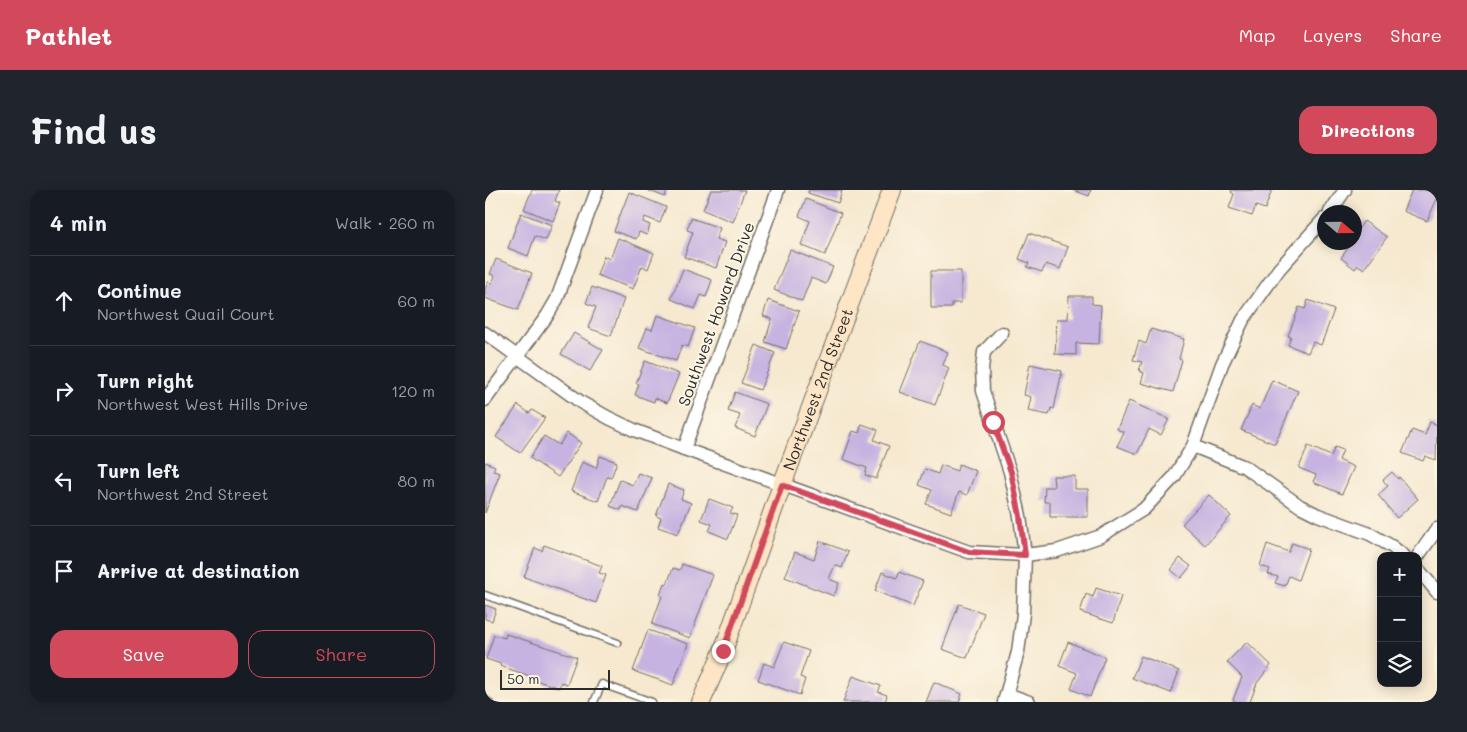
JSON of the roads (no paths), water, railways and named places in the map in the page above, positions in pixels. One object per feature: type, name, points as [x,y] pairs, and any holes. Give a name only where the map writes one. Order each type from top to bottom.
[{"type":"street","points":[[485,400],[547,316],[557,299],[597,190]]},
{"type":"street","name":"Southwest Howard Drive","points":[[684,449],[778,190]]},
{"type":"street","name":"Northwest 2nd Street","points":[[701,702],[723,651],[782,485],[892,190]]},
{"type":"street","points":[[1335,205],[1345,190]]},
{"type":"street","points":[[485,333],[582,403],[609,418],[684,449],[969,552],[1025,555],[1057,551],[1101,536],[1144,509],[1174,477],[1193,446],[1222,364],[1243,320],[1279,269],[1317,228]]},
{"type":"street","points":[[1002,333],[984,352],[982,369],[983,391],[1011,472],[1020,516],[1025,555],[1023,614],[1018,652],[1005,698],[1029,702]]},
{"type":"street","points":[[1193,446],[1245,467],[1300,506],[1370,534],[1399,552]]},
{"type":"street","points":[[1421,552],[1437,529]]},
{"type":"street","points":[[1422,574],[1437,592]]},
{"type":"lane","points":[[485,595],[618,643]]},
{"type":"lane","points":[[594,702],[602,684],[652,702]]},
{"type":"lane","points":[[485,700],[489,702]]}]
